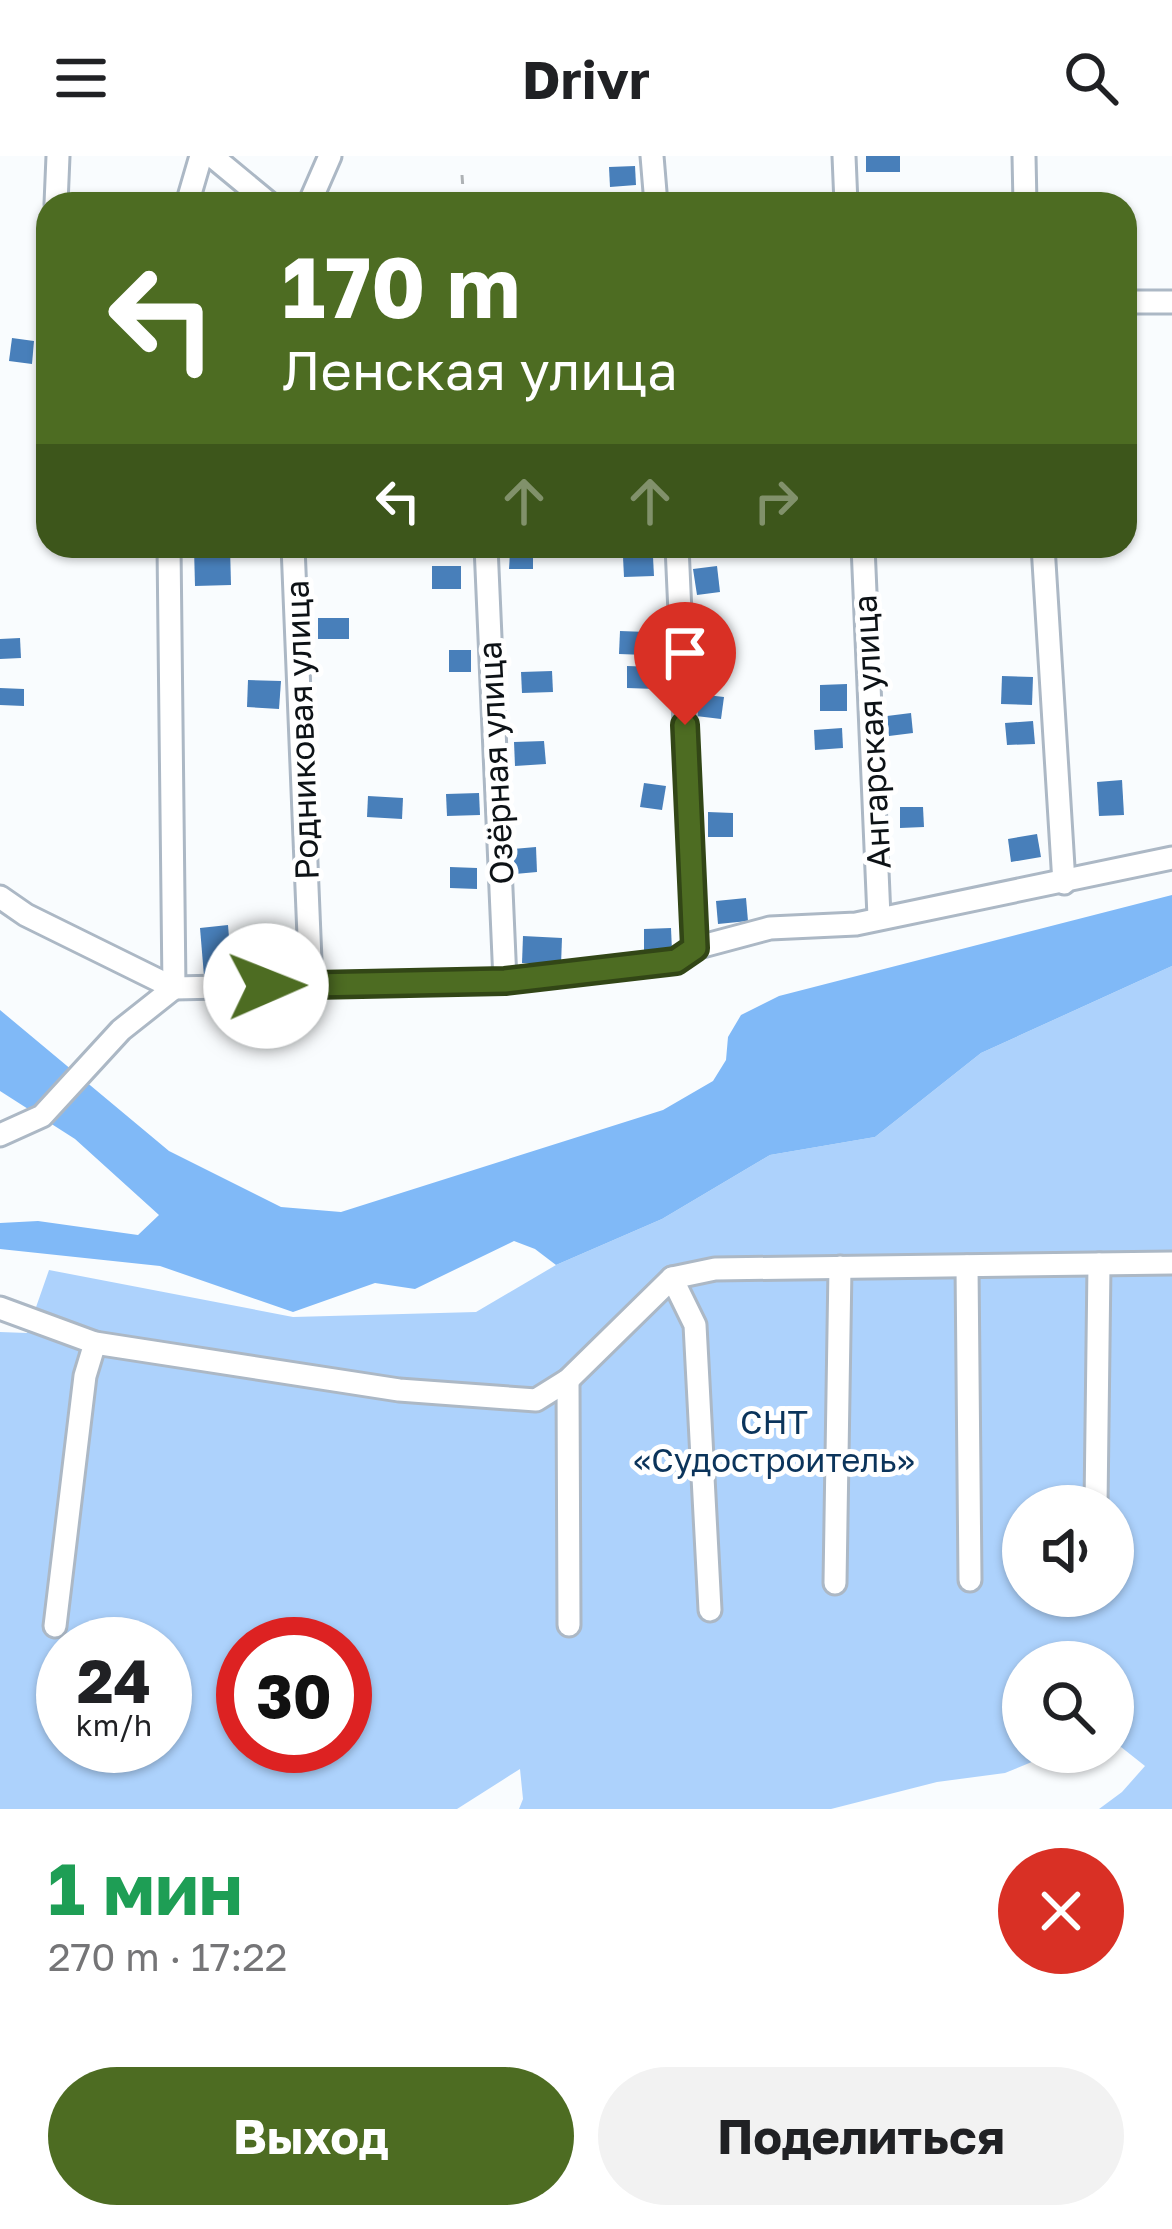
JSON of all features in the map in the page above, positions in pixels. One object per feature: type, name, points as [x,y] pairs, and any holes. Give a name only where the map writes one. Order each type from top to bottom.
[{"type":"street","points":[[56,192],[58,156]]},
{"type":"street","points":[[190,192],[201,156]]},
{"type":"street","points":[[212,156],[256,192]]},
{"type":"street","points":[[314,192],[330,156]]},
{"type":"street","points":[[652,156],[655,192]]},
{"type":"street","points":[[844,156],[846,192]]},
{"type":"street","points":[[1024,156],[1025,192]]},
{"type":"street","points":[[1137,302],[1172,302]]},
{"type":"street","points":[[169,558],[174,988]]},
{"type":"street","name":"Родниковая улица","points":[[293,558],[311,985]]},
{"type":"street","name":"Озёрная улица","points":[[486,558],[505,981]]},
{"type":"street","points":[[677,558],[695,948]]},
{"type":"street","name":"Ангарская улица","points":[[864,558],[880,917]]},
{"type":"street","points":[[1044,558],[1064,884]]},
{"type":"street","points":[[0,897],[174,988],[505,981],[676,961],[695,948],[770,928],[856,924],[1172,858]]},
{"type":"street","points":[[0,1135],[42,1116],[121,1030],[174,988]]},
{"type":"street","points":[[1096,1485],[1099,1264]]},
{"type":"street","points":[[0,1308],[95,1343],[399,1390],[536,1400],[568,1380],[672,1277],[715,1269],[1172,1264]]},
{"type":"street","points":[[967,1266],[970,1580]]},
{"type":"street","points":[[836,1583],[840,1267]]},
{"type":"street","points":[[672,1277],[694,1325],[710,1610]]},
{"type":"street","points":[[57,1617],[85,1376],[95,1343]]},
{"type":"street","points":[[568,1380],[569,1624]]},
{"type":"path","points":[[462,175],[463,192]]},
{"type":"green space","name":"СНТ «Судостроитель»","points":[[1172,966],[1172,1809],[1099,1809],[1145,1766],[1134,1757],[1134,1641],[1002,1641],[1005,1773],[937,1782],[831,1809],[519,1809],[523,1799],[520,1769],[457,1809],[0,1809],[0,1332],[27,1333],[49,1270],[293,1317],[476,1312],[556,1265],[662,1219],[770,1155],[875,1137],[981,1053]]},
{"type":"shaded area","points":[[1172,895],[1172,966],[981,1053],[875,1137],[770,1155],[662,1219],[556,1265],[514,1241],[415,1289],[375,1283],[293,1312],[160,1266],[0,1249],[0,1223],[38,1221],[138,1235],[159,1215],[75,1139],[0,1091],[0,1010],[169,1151],[281,1207],[341,1212],[663,1110],[713,1081],[726,1060],[728,1037],[741,1015],[779,996]]},
{"type":"building","points":[[866,156],[900,156],[900,172],[866,172]]},
{"type":"building","points":[[635,166],[636,185],[610,187],[609,167]]},
{"type":"building","points":[[12,338],[34,341],[32,364],[9,361]]},
{"type":"building","points":[[194,558],[230,558],[231,585],[195,586]]},
{"type":"building","points":[[510,558],[533,558],[533,569],[509,569]]},
{"type":"building","points":[[623,558],[653,558],[654,576],[624,577]]},
{"type":"building","points":[[432,566],[461,566],[461,589],[432,589]]},
{"type":"building","points":[[717,566],[720,592],[697,595],[693,569]]},
{"type":"building","points":[[318,618],[349,618],[349,639],[318,639]]},
{"type":"building","points":[[620,631],[647,632],[646,655],[619,654]]},
{"type":"building","points":[[20,638],[21,658],[0,659],[0,639]]},
{"type":"building","points":[[449,650],[471,650],[471,672],[449,672]]},
{"type":"building","points":[[627,666],[656,667],[656,689],[627,688]]},
{"type":"building","points":[[552,671],[553,692],[522,693],[521,672]]},
{"type":"building","points":[[1002,676],[1033,677],[1032,705],[1001,704]]},
{"type":"building","points":[[248,680],[281,681],[279,709],[247,707]]},
{"type":"building","points":[[847,684],[847,711],[820,711],[820,685]]},
{"type":"building","points":[[0,688],[24,689],[24,706],[0,705]]},
{"type":"building","points":[[698,694],[724,697],[721,719],[696,716]]},
{"type":"building","points":[[911,713],[913,733],[889,736],[887,716]]},
{"type":"building","points":[[1033,721],[1035,744],[1007,745],[1005,723]]},
{"type":"building","points":[[842,728],[843,748],[815,750],[814,730]]},
{"type":"building","points":[[544,741],[546,764],[515,766],[514,742]]},
{"type":"building","points":[[1122,780],[1124,815],[1099,816],[1097,782]]},
{"type":"building","points":[[644,783],[666,786],[662,810],[640,807]]},
{"type":"building","points":[[479,793],[480,815],[447,816],[446,794]]},
{"type":"building","points":[[368,796],[403,798],[402,819],[367,817]]},
{"type":"building","points":[[900,807],[923,807],[924,827],[900,828]]},
{"type":"building","points":[[708,812],[733,813],[733,837],[708,837]]},
{"type":"building","points":[[1037,834],[1041,857],[1011,862],[1008,839]]},
{"type":"building","points":[[536,847],[537,872],[515,874],[513,849]]},
{"type":"building","points":[[450,867],[477,868],[477,889],[450,888]]},
{"type":"building","points":[[746,898],[748,921],[718,924],[716,901]]},
{"type":"building","points":[[228,925],[232,974],[204,976],[200,928]]},
{"type":"building","points":[[671,928],[672,951],[644,951],[644,929]]},
{"type":"building","points":[[523,936],[562,938],[561,965],[522,963]]},
{"type":"route","points":[[266,986],[505,981],[676,961],[695,948],[685,725]]}]
